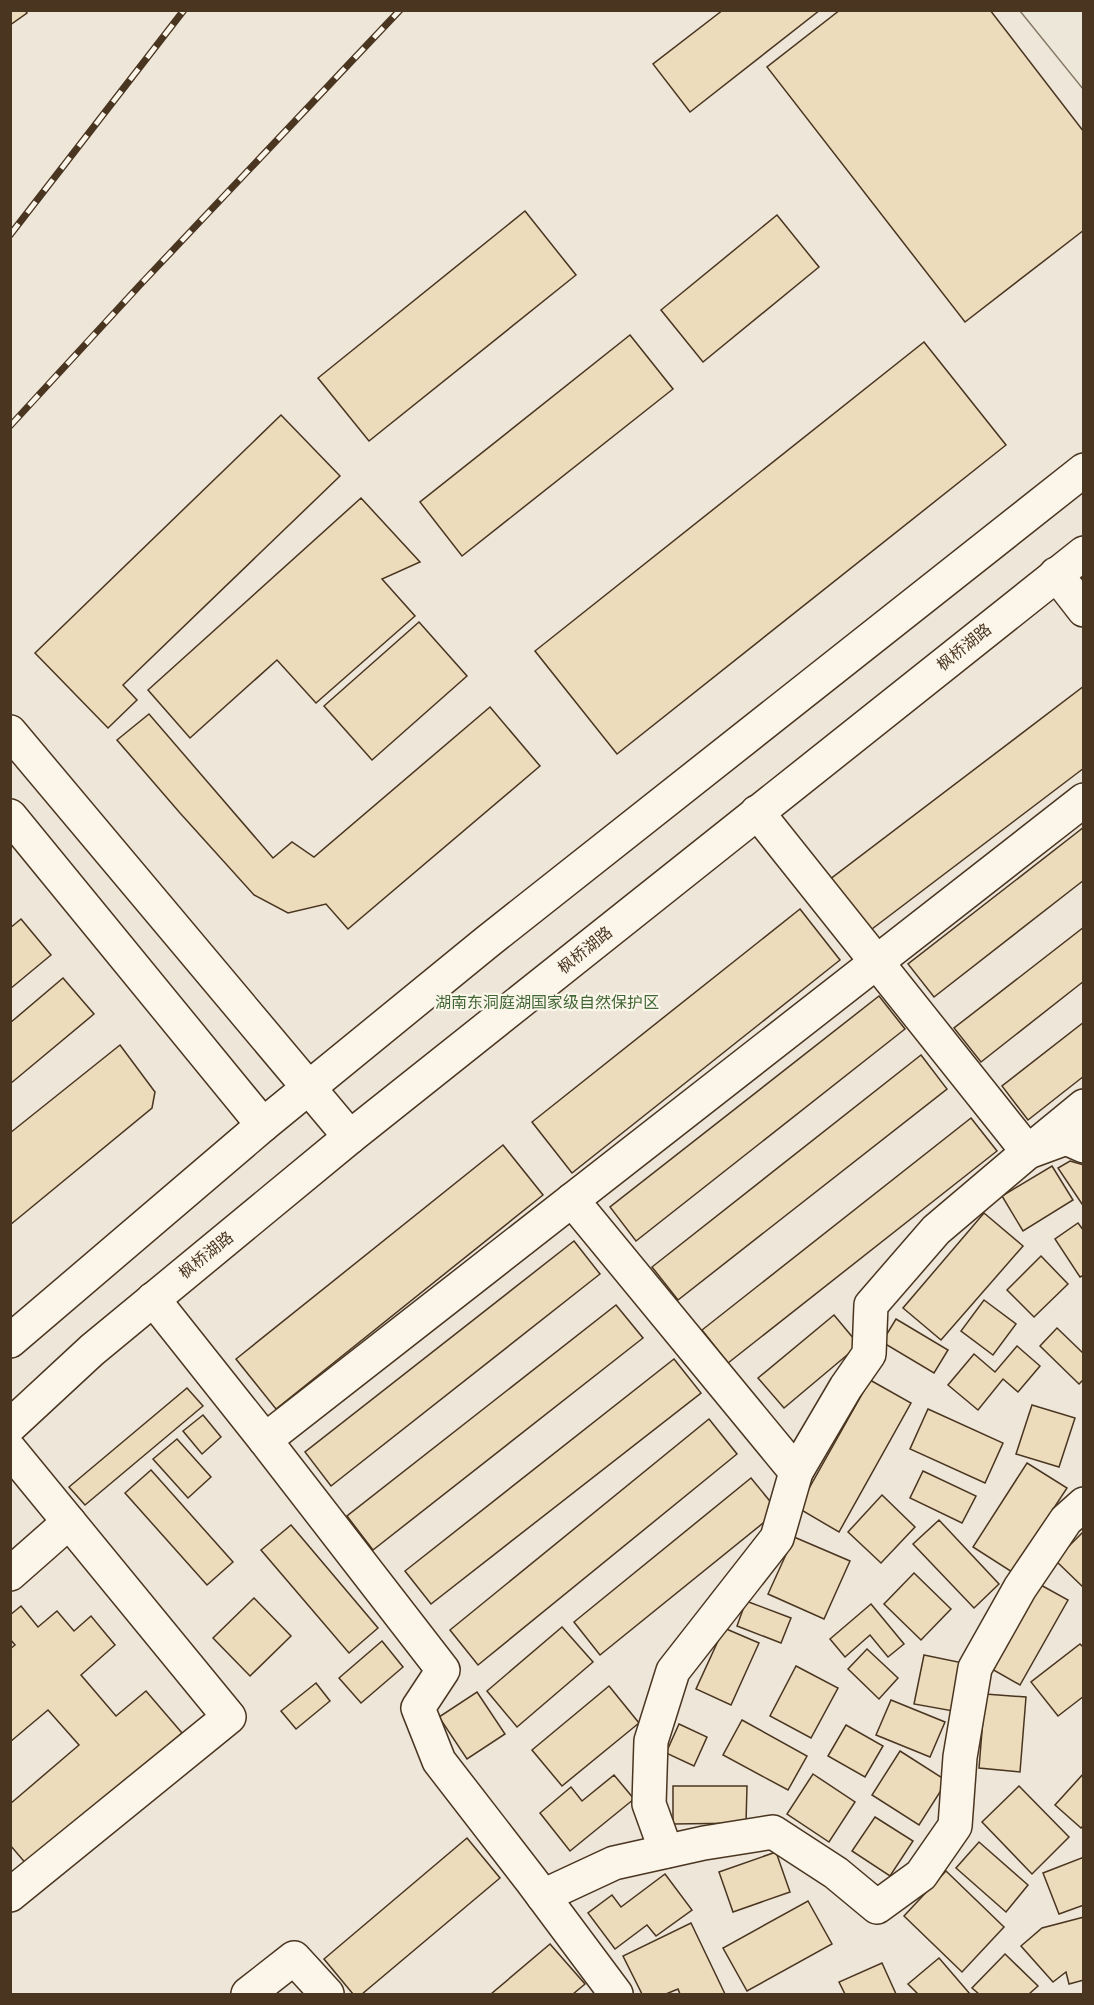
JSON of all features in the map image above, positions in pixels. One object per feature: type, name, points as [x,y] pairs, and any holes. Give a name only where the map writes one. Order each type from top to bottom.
[{"type":"street","points":[[10,1341],[263,1125],[487,942],[1083,470]]},
{"type":"street","name":"枫桥湖路","points":[[10,1426],[92,1350],[350,1137],[1083,553]]},
{"type":"street","points":[[1056,574],[1083,610]]},
{"type":"street","points":[[10,732],[350,1137]]},
{"type":"street","points":[[265,1440],[1083,800]]},
{"type":"street","points":[[757,812],[1028,1152]]},
{"type":"street","points":[[10,816],[263,1125]]},
{"type":"street","points":[[666,1851],[649,1804],[651,1741],[673,1671],[777,1538],[796,1472],[868,1354],[871,1305],[936,1230],[1083,1106]]},
{"type":"street","points":[[1028,1152],[1066,1137],[1083,1146]]},
{"type":"street","points":[[572,1200],[796,1472]]},
{"type":"street","points":[[153,1299],[443,1670],[418,1708],[439,1761],[616,1995]]},
{"type":"street","points":[[10,1450],[229,1717],[10,1895]]},
{"type":"street","points":[[543,1896],[614,1863],[666,1851],[773,1832],[836,1873],[877,1907],[921,1875],[955,1826],[960,1757],[975,1668],[1020,1588],[1066,1520],[1083,1504]]},
{"type":"street","points":[[10,1574],[69,1522]]},
{"type":"street","points":[[248,1995],[294,1958],[327,1995]]},
{"type":"green space","name":"湖南东洞庭湖国家级自然保护区","points":[[11,11],[1083,11],[1083,1994],[11,1994]]},
{"type":"shaded area","points":[[1020,11],[1083,11],[1083,89]]},
{"type":"building","points":[[10,10],[25,10],[27,13],[10,25]]},
{"type":"building","points":[[723,10],[820,10],[690,112],[653,64]]},
{"type":"building","points":[[840,10],[990,10],[1084,132],[1084,230],[965,322],[767,67]]},
{"type":"building","points":[[525,211],[576,275],[369,441],[318,378]]},
{"type":"building","points":[[777,215],[819,267],[703,362],[661,310]]},
{"type":"building","points":[[630,335],[673,389],[462,556],[420,502]]},
{"type":"building","points":[[924,342],[1006,445],[617,754],[535,651]]},
{"type":"building","points":[[281,415],[340,476],[123,685],[137,700],[108,728],[35,653]]},
{"type":"building","points":[[361,498],[420,562],[382,579],[415,616],[316,703],[277,660],[190,738],[148,690]]},
{"type":"building","points":[[419,622],[467,676],[372,760],[324,706]]},
{"type":"building","points":[[1084,686],[1084,768],[868,932],[829,880]]},
{"type":"building","points":[[490,707],[540,766],[348,929],[326,904],[288,913],[254,895],[117,740],[149,714],[273,858],[292,842],[314,857]]},
{"type":"building","points":[[1084,827],[1084,880],[934,997],[908,964]]},
{"type":"building","points":[[800,909],[840,960],[572,1173],[532,1122]]},
{"type":"building","points":[[21,919],[51,955],[10,989],[10,928]]},
{"type":"building","points":[[1084,927],[1084,981],[981,1062],[954,1028]]},
{"type":"building","points":[[63,978],[94,1014],[10,1084],[10,1023]]},
{"type":"building","points":[[879,996],[905,1029],[636,1241],[610,1207]]},
{"type":"building","points":[[1084,1022],[1084,1076],[1028,1120],[1002,1086]]},
{"type":"building","points":[[120,1045],[155,1092],[152,1108],[10,1225],[10,1133]]},
{"type":"building","points":[[921,1055],[947,1089],[678,1300],[652,1267]]},
{"type":"building","points":[[971,1118],[997,1151],[728,1363],[702,1330]]},
{"type":"building","points":[[503,1145],[543,1195],[276,1409],[236,1359]]},
{"type":"building","points":[[1070,1161],[1084,1165],[1084,1207],[1058,1168]]},
{"type":"building","points":[[1052,1166],[1073,1200],[1023,1231],[1002,1196]]},
{"type":"building","points":[[984,1213],[1023,1246],[941,1340],[903,1308]]},
{"type":"building","points":[[1078,1223],[1084,1231],[1084,1275],[1080,1277],[1055,1239]]},
{"type":"building","points":[[574,1241],[600,1274],[331,1486],[305,1452]]},
{"type":"building","points":[[1041,1256],[1068,1284],[1034,1317],[1007,1290]]},
{"type":"building","points":[[984,1300],[1016,1324],[993,1355],[961,1331]]},
{"type":"building","points":[[616,1305],[643,1338],[373,1550],[347,1516]]},
{"type":"building","points":[[834,1315],[859,1345],[784,1408],[758,1378]]},
{"type":"building","points":[[896,1319],[948,1350],[934,1373],[882,1342]]},
{"type":"building","points":[[1057,1328],[1084,1354],[1084,1379],[1079,1384],[1040,1346]]},
{"type":"building","points":[[1017,1346],[1040,1366],[1018,1392],[1003,1379],[978,1410],[948,1385],[974,1354],[995,1372]]},
{"type":"building","points":[[674,1359],[701,1393],[431,1604],[405,1571]]},
{"type":"building","points":[[870,1380],[911,1403],[839,1532],[798,1508]]},
{"type":"building","points":[[187,1388],[203,1406],[85,1505],[69,1487]]},
{"type":"building","points":[[1032,1405],[1075,1418],[1059,1467],[1016,1454]]},
{"type":"building","points":[[928,1409],[1003,1443],[985,1483],[910,1449]]},
{"type":"building","points":[[203,1415],[221,1437],[202,1454],[183,1431]]},
{"type":"building","points":[[709,1419],[737,1454],[478,1665],[450,1630]]},
{"type":"building","points":[[177,1439],[211,1477],[188,1498],[153,1459]]},
{"type":"building","points":[[1027,1463],[1067,1488],[1012,1572],[973,1547]]},
{"type":"building","points":[[151,1470],[233,1562],[207,1585],[125,1493]]},
{"type":"building","points":[[923,1471],[976,1496],[962,1523],[910,1498]]},
{"type":"building","points":[[751,1478],[778,1511],[600,1655],[574,1622]]},
{"type":"building","points":[[882,1495],[915,1527],[881,1563],[848,1532]]},
{"type":"building","points":[[939,1520],[999,1584],[974,1608],[913,1544]]},
{"type":"building","points":[[291,1525],[378,1628],[349,1653],[261,1550]]},
{"type":"building","points":[[1084,1531],[1084,1588],[1055,1560]]},
{"type":"building","points":[[794,1537],[850,1561],[824,1619],[768,1594]]},
{"type":"building","points":[[914,1573],[951,1609],[921,1640],[884,1604]]},
{"type":"building","points":[[1039,1584],[1068,1600],[1020,1685],[990,1668]]},
{"type":"building","points":[[254,1598],[291,1636],[250,1676],[213,1638]]},
{"type":"building","points":[[746,1601],[791,1618],[781,1643],[737,1626]]},
{"type":"building","points":[[871,1604],[904,1644],[888,1657],[870,1635],[845,1657],[830,1639]]},
{"type":"building","points":[[21,1606],[38,1627],[57,1611],[74,1631],[91,1616],[115,1645],[81,1675],[116,1716],[146,1691],[182,1733],[28,1866],[10,1845],[10,1804],[79,1745],[48,1710],[10,1742],[10,1649],[15,1645],[10,1639],[10,1615]]},
{"type":"building","points":[[562,1627],[593,1662],[517,1727],[487,1691]]},
{"type":"building","points":[[724,1628],[759,1643],[731,1705],[696,1689]]},
{"type":"building","points":[[382,1641],[403,1667],[361,1703],[339,1678]]},
{"type":"building","points":[[1080,1644],[1084,1648],[1084,1696],[1058,1716],[1031,1682]]},
{"type":"building","points":[[867,1649],[898,1678],[879,1699],[848,1669]]},
{"type":"building","points":[[924,1655],[963,1663],[953,1711],[914,1704]]},
{"type":"building","points":[[796,1666],[838,1688],[811,1738],[770,1716]]},
{"type":"building","points":[[316,1683],[330,1701],[296,1729],[281,1711]]},
{"type":"building","points":[[609,1686],[639,1723],[562,1786],[532,1750]]},
{"type":"building","points":[[477,1692],[505,1734],[467,1759],[439,1717]]},
{"type":"building","points":[[985,1694],[1026,1697],[1020,1772],[979,1768]]},
{"type":"building","points":[[891,1700],[945,1722],[930,1757],[876,1735]]},
{"type":"building","points":[[742,1720],[807,1756],[788,1790],[723,1755]]},
{"type":"building","points":[[679,1724],[707,1737],[694,1766],[666,1753]]},
{"type":"building","points":[[846,1725],[883,1746],[865,1777],[828,1756]]},
{"type":"building","points":[[900,1751],[947,1781],[919,1825],[872,1795]]},
{"type":"building","points":[[1084,1773],[1084,1825],[1081,1828],[1055,1805]]},
{"type":"building","points":[[813,1774],[855,1802],[829,1842],[787,1814]]},
{"type":"building","points":[[614,1775],[634,1799],[570,1851],[540,1813],[571,1787],[582,1801]]},
{"type":"building","points":[[673,1786],[747,1786],[746,1823],[673,1824]]},
{"type":"building","points":[[1019,1786],[1069,1837],[1032,1874],[982,1822]]},
{"type":"building","points":[[875,1817],[913,1841],[890,1876],[852,1851]]},
{"type":"building","points":[[467,1838],[500,1878],[362,1994],[353,1994],[324,1959]]},
{"type":"building","points":[[979,1842],[1028,1885],[1006,1912],[956,1868]]},
{"type":"building","points":[[776,1852],[790,1892],[733,1912],[719,1872]]},
{"type":"building","points":[[1084,1857],[1084,1905],[1059,1914],[1043,1873]]},
{"type":"building","points":[[946,1871],[1004,1927],[962,1972],[904,1916]]},
{"type":"building","points":[[665,1874],[692,1910],[656,1936],[647,1925],[615,1949],[588,1913],[612,1895],[621,1907]]},
{"type":"building","points":[[808,1901],[832,1944],[747,1991],[723,1948]]},
{"type":"building","points":[[1084,1917],[1084,1980],[1069,1984],[1066,1972],[1053,1982],[1021,1946],[1042,1928]]},
{"type":"building","points":[[691,1923],[725,1994],[680,1994],[678,1989],[666,1994],[642,1994],[623,1956]]},
{"type":"building","points":[[550,1944],[585,1984],[573,1994],[491,1994]]},
{"type":"building","points":[[1005,1954],[1038,1986],[1029,1994],[979,1994],[972,1988]]},
{"type":"building","points":[[939,1958],[970,1994],[918,1994],[908,1984]]},
{"type":"building","points":[[882,1963],[896,1994],[845,1994],[839,1982]]},
{"type":"railway","points":[[10,235],[184,10]]},
{"type":"railway","points":[[10,426],[400,10]]}]
